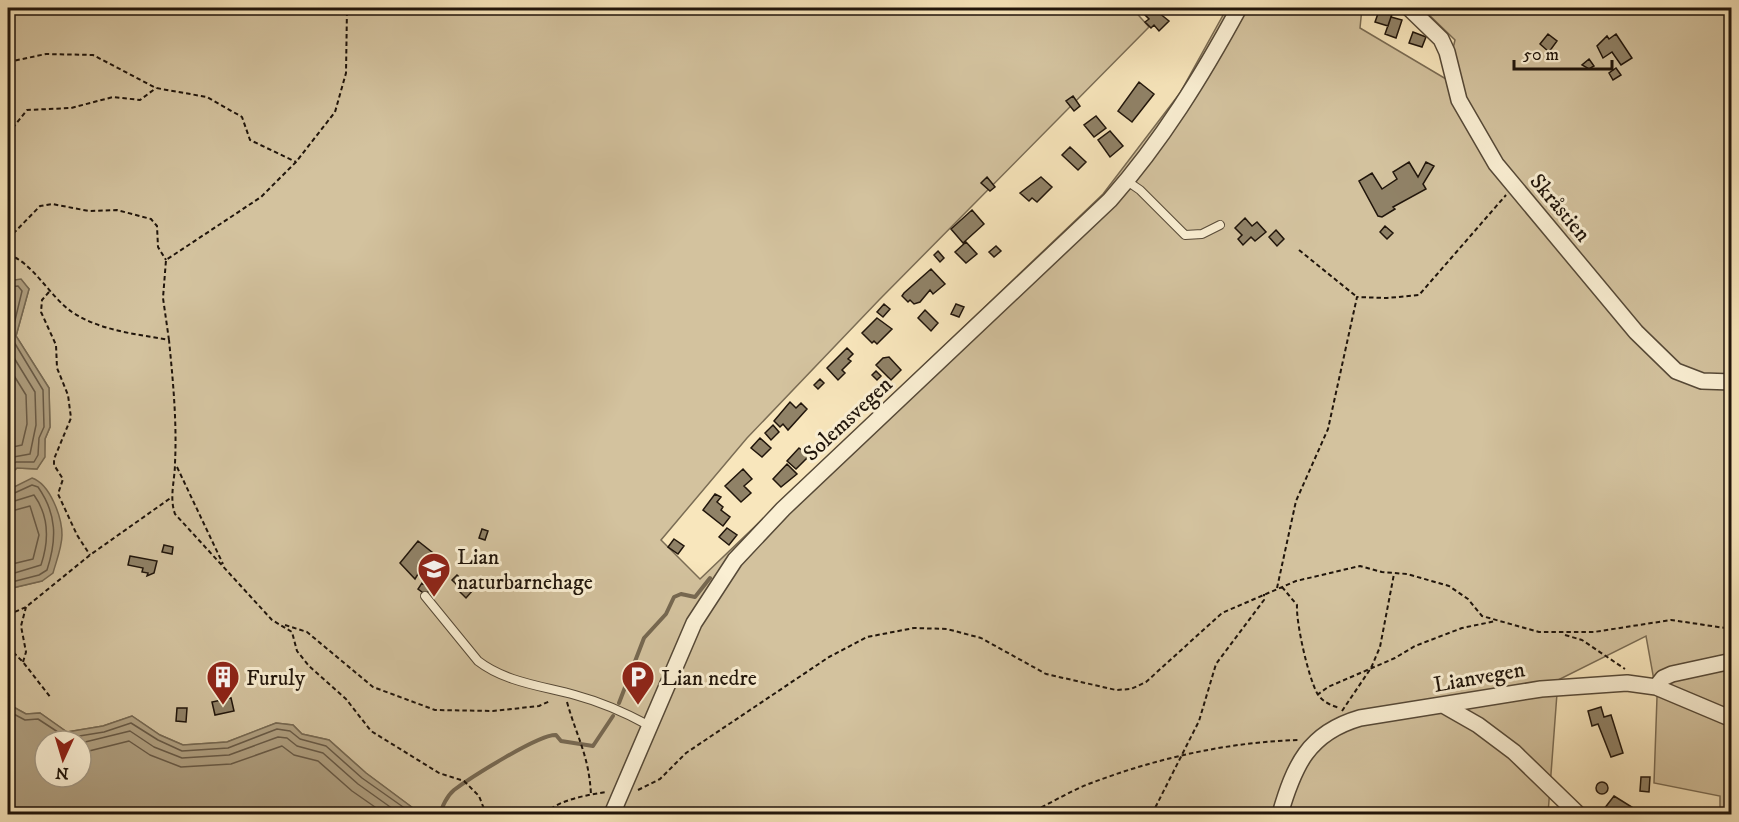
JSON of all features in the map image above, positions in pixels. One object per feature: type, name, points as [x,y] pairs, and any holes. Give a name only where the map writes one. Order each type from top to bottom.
[{"type":"street","name":"Solemsvegen","points":[[612,814],[693,623],[721,580],[757,535],[1086,224],[1127,181],[1170,124],[1239,8]]},
{"type":"street","name":"Skråstien","points":[[1409,8],[1441,39],[1447,52],[1459,99],[1475,131],[1513,186],[1650,348],[1676,371],[1689,377],[1716,383],[1731,382]]},
{"type":"street","points":[[1649,686],[1672,674],[1731,661]]},
{"type":"street","name":"Lianvegen","points":[[1280,814],[1293,774],[1319,739],[1342,716],[1443,705],[1577,684],[1649,686],[1731,719]]},
{"type":"street","points":[[1443,705],[1478,725],[1514,752],[1578,814]]},
{"type":"lane","points":[[1127,181],[1140,190],[1185,235],[1202,234],[1220,225]]},
{"type":"lane","points":[[425,596],[478,662],[486,668],[514,679],[600,702],[648,725]]},
{"type":"path","points":[[166,260],[261,197],[296,162],[335,112],[346,73],[347,8]]},
{"type":"path","points":[[8,62],[46,54],[93,55],[156,88],[207,97],[242,117],[250,140],[296,162]]},
{"type":"path","points":[[8,134],[27,110],[71,108],[113,97],[140,100],[156,88]]},
{"type":"path","points":[[1299,249],[1357,297],[1387,298],[1419,295],[1513,186]]},
{"type":"path","points":[[8,239],[39,206],[52,204],[89,211],[117,210],[151,219],[157,226],[158,247],[166,260],[163,297],[175,398],[175,464],[172,497],[175,514],[272,620],[308,632],[373,687],[435,710],[493,711],[539,706],[565,693],[573,723],[584,745],[590,772],[591,795]]},
{"type":"path","points":[[8,255],[32,269],[49,292],[73,312],[105,328],[169,340]]},
{"type":"path","points":[[49,292],[42,300],[41,312],[56,345],[57,368],[68,395],[71,418],[54,459],[54,465],[63,479],[58,494],[77,535],[90,555]]},
{"type":"path","points":[[1277,588],[1296,501],[1328,429],[1357,297]]},
{"type":"path","points":[[175,464],[225,569]]},
{"type":"path","points":[[8,615],[26,607],[90,555],[172,497]]},
{"type":"path","points":[[545,814],[550,809],[591,795],[623,790],[642,790],[660,779],[686,753],[829,657],[867,637],[914,628],[947,629],[981,638],[1046,674],[1116,690],[1131,689],[1146,682],[1222,614],[1277,588],[1360,566],[1449,586],[1468,599],[1482,616],[1539,632],[1561,634],[1594,632],[1671,620],[1731,629]]},
{"type":"path","points":[[1282,587],[1297,605],[1296,619],[1317,694],[1342,716],[1371,668],[1380,647],[1394,573]]},
{"type":"path","points":[[1152,814],[1199,721],[1216,664],[1264,600],[1264,594]]},
{"type":"path","points":[[23,662],[26,652],[21,626],[26,607]]},
{"type":"path","points":[[1317,694],[1415,646],[1462,628],[1499,621]]},
{"type":"path","points":[[283,625],[292,632],[297,651],[309,666],[346,699],[370,731],[439,773],[464,781],[479,796],[486,814]]},
{"type":"path","points":[[1561,634],[1582,640],[1635,673],[1649,686]]},
{"type":"path","points":[[8,647],[51,698]]},
{"type":"path","points":[[1028,814],[1086,786],[1182,756],[1257,741],[1319,739]]},
{"type":"shaded area","points":[[8,8],[1132,8],[1149,27],[879,300],[747,438],[661,540],[700,579],[1103,194],[1180,93],[1227,8],[1362,8],[1360,28],[1446,79],[1455,40],[1422,8],[1731,8],[1731,814],[1720,814],[1720,796],[1654,783],[1657,697],[1646,636],[1558,680],[1548,814],[421,814],[366,773],[329,740],[302,734],[293,725],[276,723],[227,742],[183,745],[160,735],[132,716],[103,726],[63,729],[40,713],[26,714],[8,704],[8,589],[42,581],[8,490],[8,476],[17,468],[37,469],[44,457],[45,439],[50,427],[49,388],[16,336],[29,289],[21,280],[8,281]]},
{"type":"water","points":[[21,279],[29,289],[16,336],[49,388],[50,427],[45,439],[45,457],[37,469],[17,468],[8,476],[8,281]]},
{"type":"water","points":[[32,478],[44,487],[54,502],[61,528],[61,544],[53,573],[42,581],[8,589],[8,490]]},
{"type":"water","points":[[8,704],[26,714],[40,713],[63,729],[33,729],[33,789],[93,789],[93,729],[85,729],[103,726],[132,716],[160,735],[183,745],[227,742],[276,723],[293,725],[302,734],[329,740],[366,773],[421,814],[8,814]]},
{"type":"building","points":[[1153,8],[1169,21],[1159,31],[1154,25],[1151,28],[1145,22],[1149,19],[1145,15]]},
{"type":"building","points":[[1380,8],[1394,8],[1388,26],[1375,22]]},
{"type":"building","points":[[1391,17],[1402,20],[1396,38],[1385,34]]},
{"type":"building","points":[[1413,32],[1426,37],[1422,47],[1409,43]]},
{"type":"building","points":[[1548,34],[1557,41],[1549,52],[1540,44]]},
{"type":"building","points":[[1616,34],[1632,58],[1621,65],[1612,52],[1603,58],[1597,46],[1607,36],[1609,39]]},
{"type":"building","points":[[1589,59],[1594,66],[1589,69],[1582,65]]},
{"type":"building","points":[[1616,68],[1621,75],[1613,80],[1609,73]]},
{"type":"building","points":[[1139,82],[1154,94],[1132,122],[1118,111]]},
{"type":"building","points":[[1073,96],[1080,106],[1074,111],[1066,101]]},
{"type":"building","points":[[1096,116],[1106,128],[1094,137],[1084,125]]},
{"type":"building","points":[[1110,131],[1123,146],[1110,157],[1098,140]]},
{"type":"building","points":[[1070,147],[1086,162],[1078,170],[1062,155]]},
{"type":"building","points":[[1409,162],[1418,177],[1426,162],[1434,166],[1423,184],[1426,189],[1393,207],[1395,209],[1382,217],[1378,216],[1359,181],[1372,173],[1382,189],[1397,179],[1393,172]]},
{"type":"building","points":[[987,177],[995,187],[990,191],[981,183]]},
{"type":"building","points":[[1041,177],[1052,187],[1037,202],[1032,198],[1029,201],[1020,193]]},
{"type":"building","points":[[972,210],[984,224],[963,243],[951,229]]},
{"type":"building","points":[[1245,218],[1252,226],[1257,222],[1266,232],[1255,241],[1251,237],[1243,245],[1238,239],[1242,235],[1235,228]]},
{"type":"building","points":[[1385,226],[1393,233],[1387,239],[1380,232]]},
{"type":"building","points":[[1276,230],[1284,239],[1277,246],[1269,237]]},
{"type":"building","points":[[966,242],[977,254],[966,263],[955,252]]},
{"type":"building","points":[[996,246],[1001,251],[994,257],[989,252]]},
{"type":"building","points":[[938,251],[944,258],[940,262],[934,255]]},
{"type":"building","points":[[931,269],[945,284],[933,294],[930,290],[920,302],[914,304],[910,300],[908,302],[902,296],[904,293]]},
{"type":"building","points":[[884,304],[890,309],[883,317],[877,312]]},
{"type":"building","points":[[956,304],[964,307],[959,317],[951,314]]},
{"type":"building","points":[[925,310],[938,323],[931,331],[918,318]]},
{"type":"building","points":[[877,318],[892,329],[877,344],[874,341],[872,343],[862,333]]},
{"type":"building","points":[[847,348],[853,354],[848,359],[851,361],[842,370],[845,373],[838,380],[827,368]]},
{"type":"building","points":[[889,357],[901,370],[891,380],[876,365],[883,358]]},
{"type":"building","points":[[876,371],[881,376],[877,380],[872,375]]},
{"type":"building","points":[[820,379],[824,383],[818,389],[814,385]]},
{"type":"building","points":[[790,402],[796,408],[801,403],[807,409],[788,430],[783,424],[780,427],[774,421]]},
{"type":"building","points":[[773,425],[779,432],[771,440],[765,433]]},
{"type":"building","points":[[760,438],[771,448],[762,457],[751,448]]},
{"type":"building","points":[[799,448],[809,456],[796,469],[787,461]]},
{"type":"building","points":[[787,464],[797,474],[781,487],[773,479]]},
{"type":"building","points":[[743,469],[752,479],[744,486],[751,493],[741,502],[725,486]]},
{"type":"building","points":[[715,494],[721,497],[717,502],[723,507],[721,510],[730,517],[723,526],[703,510]]},
{"type":"building","points":[[727,528],[737,535],[729,545],[719,537]]},
{"type":"building","points":[[482,529],[488,531],[485,540],[479,538]]},
{"type":"building","points":[[674,539],[684,546],[678,554],[668,547]]},
{"type":"building","points":[[418,541],[433,553],[428,560],[432,564],[425,572],[421,569],[415,579],[400,563]]},
{"type":"building","points":[[164,545],[173,547],[172,554],[162,552]]},
{"type":"building","points":[[130,556],[157,561],[154,573],[147,576],[148,573],[142,572],[143,568],[128,565]]},
{"type":"building","points":[[457,575],[465,582],[460,588],[452,580]]},
{"type":"building","points":[[422,583],[430,589],[426,595],[418,589]]},
{"type":"building","points":[[466,583],[473,590],[466,598],[459,591]]},
{"type":"building","name":"Furuly","points":[[231,698],[234,711],[215,715],[212,702]]},
{"type":"building","points":[[1601,707],[1604,717],[1611,715],[1623,753],[1611,757],[1598,724],[1592,726],[1588,711]]},
{"type":"building","points":[[177,708],[187,708],[186,722],[176,721]]},
{"type":"building","points":[[1641,777],[1650,777],[1649,792],[1640,791]]},
{"type":"building","points":[[1602,782],[1608,788],[1602,794],[1596,788]]},
{"type":"building","points":[[1614,796],[1635,809],[1632,814],[1615,814],[1604,809]]},
{"type":"waterway","points":[[619,703],[644,638],[666,614],[674,597],[681,594],[695,597],[710,578]]},
{"type":"waterway","points":[[441,814],[445,801],[454,790],[505,758],[535,741],[556,735],[561,741],[593,746],[613,716]]},
{"type":"place","name":"Lian naturbarnehage","points":[[434,598]]},
{"type":"place","name":"Furuly","points":[[223,706]]},
{"type":"place","name":"Lian nedre","points":[[638,706]]}]
